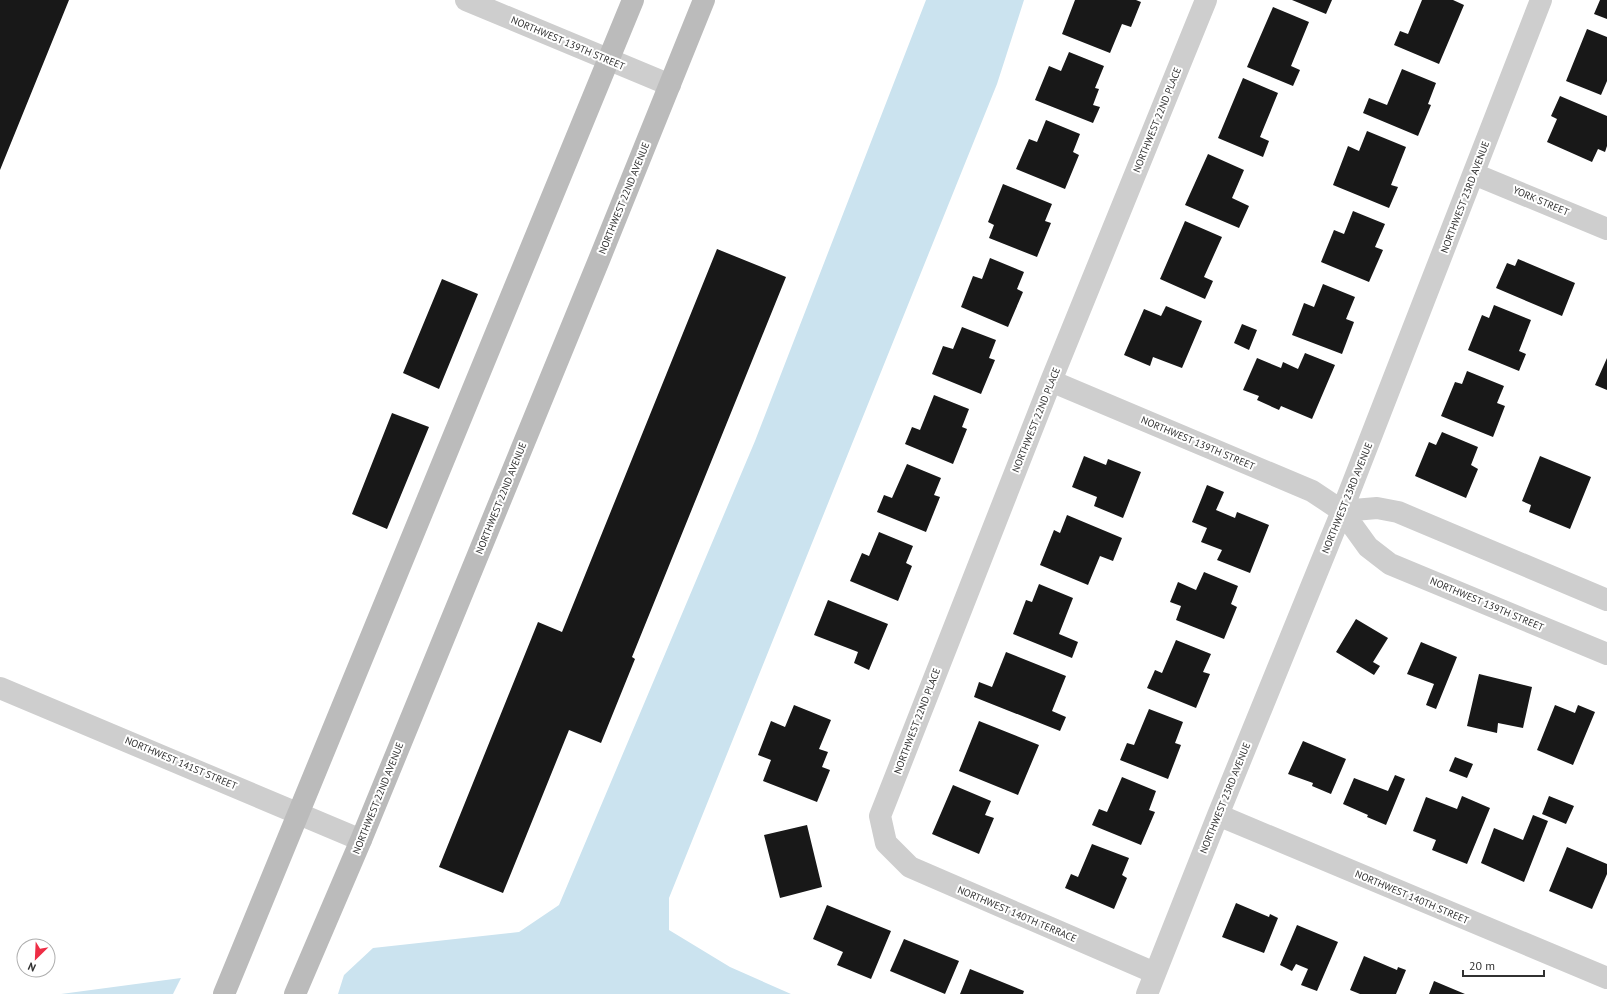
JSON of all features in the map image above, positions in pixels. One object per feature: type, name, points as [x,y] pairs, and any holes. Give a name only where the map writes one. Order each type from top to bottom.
[{"type":"main road","points":[[224,994],[633,0]]},
{"type":"main road","name":"NORTHWEST 22ND AVENUE","points":[[295,994],[305,984],[361,840],[704,0]]},
{"type":"street","name":"NORTHWEST 139TH STREET","points":[[466,0],[670,86]]},
{"type":"street","name":"NORTHWEST 22ND PLACE","points":[[886,843],[880,816],[1051,381],[1206,0]]},
{"type":"street","name":"NORTHWEST 23RD AVENUE","points":[[1147,994],[1342,510],[1541,0]]},
{"type":"street","name":"YORK STREET","points":[[1474,174],[1607,229]]},
{"type":"street","name":"NORTHWEST 139TH STREET","points":[[1051,381],[1312,491],[1342,510],[1368,547],[1390,564],[1607,654]]},
{"type":"street","points":[[1342,510],[1377,508],[1398,512],[1607,600]]},
{"type":"street","name":"NORTHWEST 141ST STREET","points":[[0,688],[361,840]]},
{"type":"street","name":"NORTHWEST 140TH STREET","points":[[1218,815],[1607,978]]},
{"type":"street","name":"NORTHWEST 140TH TERRACE","points":[[886,843],[910,867],[1155,973]]},
{"type":"water","points":[[926,0],[1024,0],[997,84],[669,898],[669,930],[730,967],[791,994],[338,994],[344,975],[373,948],[519,932],[559,905],[755,441]]},
{"type":"water","points":[[181,978],[173,994],[61,994]]},
{"type":"building","points":[[0,0],[69,0],[0,170]]},
{"type":"building","points":[[1075,0],[1136,0],[1141,2],[1131,27],[1122,24],[1110,53],[1062,34]]},
{"type":"building","points":[[1292,0],[1332,0],[1326,14]]},
{"type":"building","points":[[1422,0],[1453,0],[1464,5],[1439,64],[1394,45],[1400,31],[1408,34]]},
{"type":"building","points":[[1600,0],[1607,0],[1607,19],[1594,14]]},
{"type":"building","points":[[1273,7],[1309,22],[1291,66],[1300,70],[1293,86],[1247,67]]},
{"type":"building","points":[[1587,29],[1607,37],[1607,81],[1601,95],[1566,81]]},
{"type":"building","points":[[1069,52],[1104,66],[1095,88],[1099,89],[1093,105],[1100,107],[1093,123],[1035,100],[1049,66],[1061,71]]},
{"type":"building","points":[[1402,69],[1436,83],[1428,104],[1431,105],[1418,136],[1363,113],[1369,98],[1387,105]]},
{"type":"building","points":[[1243,78],[1278,93],[1260,137],[1269,141],[1263,157],[1218,138]]},
{"type":"building","points":[[1560,96],[1607,116],[1607,146],[1605,152],[1598,149],[1592,162],[1547,142],[1557,119],[1551,116]]},
{"type":"building","points":[[1046,120],[1080,134],[1073,152],[1079,155],[1065,189],[1016,169],[1029,139],[1037,142]]},
{"type":"building","points":[[1367,131],[1406,147],[1391,185],[1398,187],[1389,208],[1333,185],[1348,146],[1359,151]]},
{"type":"building","points":[[1208,154],[1244,170],[1232,198],[1249,206],[1239,228],[1185,205]]},
{"type":"building","points":[[1003,184],[1052,204],[1045,221],[1051,223],[1037,257],[989,238],[994,225],[988,222]]},
{"type":"building","points":[[1353,211],[1385,224],[1375,247],[1383,250],[1369,282],[1321,262],[1334,230],[1344,234]]},
{"type":"building","points":[[1185,221],[1222,237],[1204,277],[1213,281],[1205,299],[1160,279]]},
{"type":"building","points":[[717,249],[786,277],[632,657],[635,659],[601,743],[569,730],[503,893],[439,867],[538,622],[562,632]]},
{"type":"building","points":[[990,258],[1024,272],[1017,289],[1023,292],[1008,327],[961,307],[973,276],[982,279]]},
{"type":"building","points":[[1518,259],[1575,283],[1562,316],[1496,288],[1507,263],[1515,266]]},
{"type":"building","points":[[442,279],[478,294],[439,389],[403,373]]},
{"type":"building","points":[[1323,284],[1355,297],[1346,319],[1354,322],[1342,354],[1292,335],[1304,303],[1314,307]]},
{"type":"building","points":[[1494,305],[1531,320],[1519,351],[1526,354],[1519,371],[1468,350],[1482,315],[1489,318]]},
{"type":"building","points":[[1166,306],[1202,321],[1182,368],[1153,357],[1150,366],[1124,355],[1144,309],[1161,316]]},
{"type":"building","points":[[1242,324],[1257,330],[1249,350],[1234,343]]},
{"type":"building","points":[[962,327],[996,340],[989,358],[995,360],[981,394],[932,374],[943,346],[953,349]]},
{"type":"building","points":[[1305,353],[1335,365],[1312,419],[1281,406],[1279,410],[1257,400],[1259,396],[1243,390],[1257,358],[1281,368],[1283,362],[1298,369]]},
{"type":"building","points":[[1607,358],[1607,390],[1595,385]]},
{"type":"building","points":[[1467,371],[1504,386],[1497,403],[1505,406],[1493,437],[1441,416],[1455,382],[1462,384]]},
{"type":"building","points":[[934,395],[969,409],[962,427],[967,429],[953,464],[905,444],[912,427],[920,430]]},
{"type":"building","points":[[392,413],[429,427],[387,529],[352,514]]},
{"type":"building","points":[[1442,432],[1478,447],[1471,465],[1478,469],[1466,498],[1415,476],[1429,442],[1436,445]]},
{"type":"building","points":[[1084,456],[1106,465],[1108,459],[1141,472],[1123,518],[1094,506],[1097,497],[1072,487]]},
{"type":"building","points":[[1540,456],[1591,477],[1570,529],[1529,512],[1531,505],[1522,501]]},
{"type":"building","points":[[907,464],[941,478],[934,495],[940,497],[926,532],[877,512],[884,495],[892,498]]},
{"type":"building","points":[[1207,485],[1224,492],[1216,510],[1235,518],[1237,512],[1269,525],[1250,573],[1217,560],[1222,550],[1201,542],[1207,528],[1192,522]]},
{"type":"building","points":[[1067,515],[1122,538],[1113,561],[1100,556],[1088,585],[1040,565],[1054,530],[1060,533]]},
{"type":"building","points":[[879,532],[913,546],[906,563],[912,566],[898,601],[850,581],[862,553],[869,556]]},
{"type":"building","points":[[1204,572],[1238,586],[1231,604],[1237,607],[1224,639],[1176,620],[1181,606],[1170,602],[1178,582],[1196,590]]},
{"type":"building","points":[[1039,584],[1073,598],[1059,634],[1078,642],[1072,658],[1013,634],[1026,600],[1032,602]]},
{"type":"building","points":[[828,600],[888,624],[869,670],[854,663],[858,652],[814,635]]},
{"type":"building","points":[[1356,619],[1388,638],[1373,662],[1380,666],[1374,675],[1336,652]]},
{"type":"building","points":[[1176,640],[1211,654],[1203,672],[1210,674],[1196,708],[1147,688],[1155,670],[1162,673]]},
{"type":"building","points":[[1421,642],[1457,657],[1436,709],[1426,705],[1434,684],[1407,674]]},
{"type":"building","points":[[1006,652],[1066,676],[1052,711],[1066,717],[1060,731],[974,697],[979,682],[992,687]]},
{"type":"building","points":[[1479,674],[1532,687],[1523,728],[1498,723],[1497,733],[1467,726]]},
{"type":"building","points":[[794,705],[831,720],[819,749],[828,752],[822,767],[830,770],[817,802],[763,781],[771,760],[758,755],[771,721],[785,727]]},
{"type":"building","points":[[1555,705],[1575,713],[1578,705],[1595,712],[1573,765],[1537,750]]},
{"type":"building","points":[[1149,709],[1183,722],[1175,743],[1181,745],[1168,779],[1120,760],[1127,743],[1134,745]]},
{"type":"building","points":[[979,721],[1039,745],[1018,795],[959,771]]},
{"type":"building","points":[[1303,741],[1346,759],[1331,794],[1312,786],[1313,783],[1288,774]]},
{"type":"building","points":[[1455,757],[1473,764],[1467,778],[1449,771]]},
{"type":"building","points":[[1395,775],[1405,779],[1386,825],[1343,804],[1354,778],[1388,791]]},
{"type":"building","points":[[1122,777],[1156,791],[1149,810],[1155,812],[1141,845],[1092,825],[1099,809],[1107,812]]},
{"type":"building","points":[[953,785],[991,801],[985,815],[994,818],[979,854],[932,834]]},
{"type":"building","points":[[1462,796],[1490,808],[1467,864],[1432,850],[1436,840],[1413,831],[1426,797],[1457,809]]},
{"type":"building","points":[[1549,796],[1574,806],[1566,824],[1542,814]]},
{"type":"building","points":[[1533,815],[1548,821],[1524,882],[1481,863],[1494,828],[1523,840]]},
{"type":"building","points":[[807,825],[822,887],[780,898],[764,835]]},
{"type":"building","points":[[1092,844],[1129,858],[1122,875],[1127,878],[1114,909],[1065,888],[1071,874],[1078,877]]},
{"type":"building","points":[[1567,847],[1607,864],[1607,874],[1592,909],[1549,891]]},
{"type":"building","points":[[1236,903],[1269,917],[1270,914],[1278,918],[1264,953],[1222,937]]},
{"type":"building","points":[[827,905],[891,931],[871,979],[837,965],[843,952],[813,939]]},
{"type":"building","points":[[1297,925],[1338,942],[1317,991],[1301,985],[1308,969],[1296,964],[1292,971],[1280,965]]},
{"type":"building","points":[[904,939],[959,961],[945,994],[890,971]]},
{"type":"building","points":[[1364,956],[1397,970],[1398,967],[1406,970],[1396,994],[1360,994],[1350,990]]},
{"type":"building","points":[[970,969],[1024,991],[1023,994],[960,994]]},
{"type":"building","points":[[1434,981],[1465,994],[1429,994]]}]
